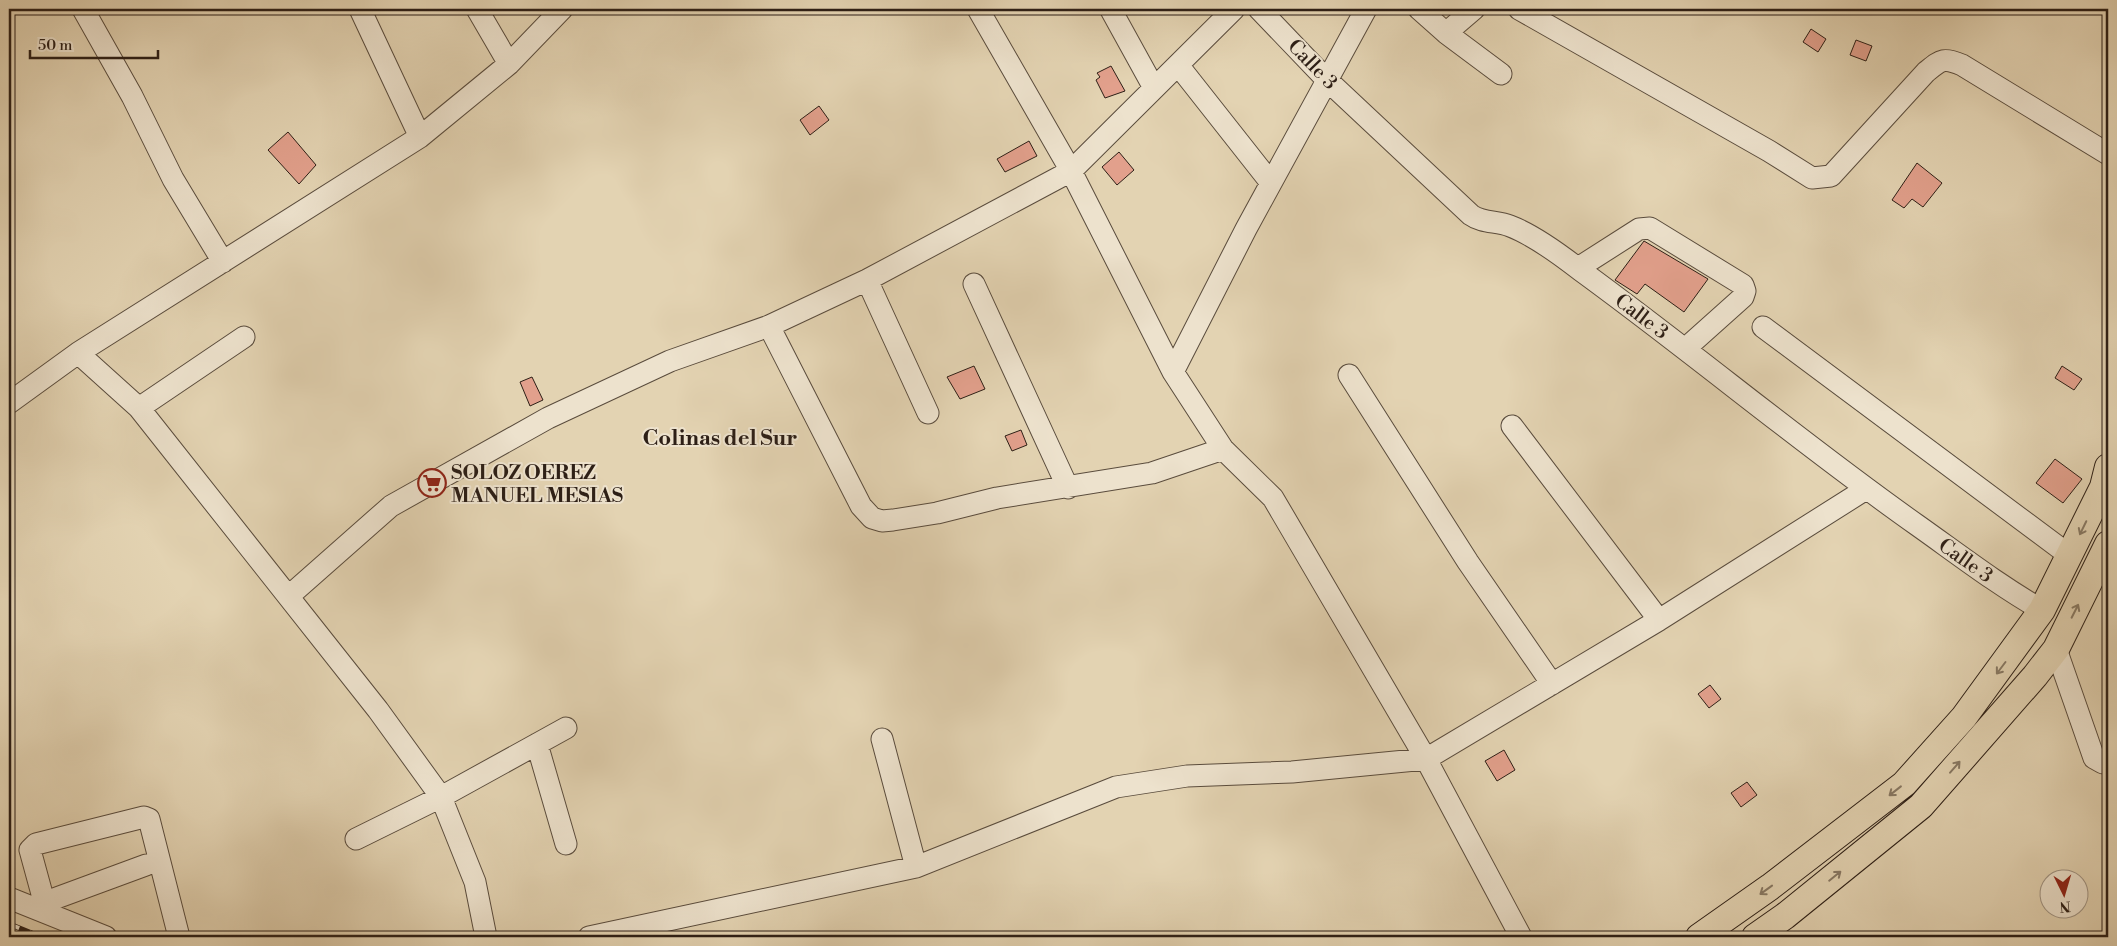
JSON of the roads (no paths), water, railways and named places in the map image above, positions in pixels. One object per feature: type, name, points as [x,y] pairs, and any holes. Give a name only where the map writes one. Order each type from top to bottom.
[{"type":"main road","points":[[1699,937],[1770,888],[1904,784],[1964,717],[2042,610],[2103,487],[2108,468]]},
{"type":"main road","points":[[1755,937],[1785,916],[1921,806],[2035,676],[2056,649],[2108,544]]},
{"type":"street","points":[[83,9],[132,96],[173,179],[223,262]]},
{"type":"street","points":[[360,9],[420,137]]},
{"type":"street","points":[[477,9],[508,64]]},
{"type":"street","points":[[9,403],[78,354],[420,137],[508,64],[562,9]]},
{"type":"street","points":[[978,9],[1070,171],[1173,372],[1223,449],[1273,498],[1426,759],[1521,937]]},
{"type":"street","points":[[289,596],[391,506],[548,418],[661,365],[770,326],[867,280],[1070,171],[1234,9]]},
{"type":"street","name":"Calle 3","points":[[1259,9],[1327,80],[1471,215],[1477,219],[1508,225],[1519,230],[1578,268],[1686,348],[1866,489],[2005,588],[2042,610]]},
{"type":"street","points":[[1173,372],[1271,183],[1366,9]]},
{"type":"street","points":[[1419,9],[1446,33],[1501,74]]},
{"type":"street","points":[[1446,33],[1474,9]]},
{"type":"street","points":[[1518,9],[1769,151],[1812,178],[1831,176],[1926,72],[1941,60],[1950,60],[1962,65],[2108,154]]},
{"type":"street","points":[[1111,10],[1154,88]]},
{"type":"street","points":[[1178,65],[1271,183]]},
{"type":"street","points":[[1578,268],[1639,229],[1650,228],[1743,285],[1745,291],[1743,297],[1686,348]]},
{"type":"street","points":[[867,280],[928,413]]},
{"type":"street","points":[[974,284],[1068,488]]},
{"type":"street","points":[[770,326],[861,506],[872,518],[882,521],[937,513],[997,498],[1152,473],[1223,449]]},
{"type":"street","points":[[1763,327],[2069,555]]},
{"type":"street","points":[[139,408],[244,337]]},
{"type":"street","points":[[78,354],[139,408],[378,710],[441,797],[475,882],[486,937]]},
{"type":"street","points":[[1349,375],[1468,562],[1552,684]]},
{"type":"street","points":[[1512,426],[1659,620]]},
{"type":"street","points":[[589,937],[916,867],[1116,787],[1187,776],[1292,772],[1426,759],[1659,620],[1866,489]]},
{"type":"street","points":[[2056,649],[2094,758],[2103,763],[2108,763]]},
{"type":"street","points":[[356,839],[441,797],[566,728]]},
{"type":"street","points":[[882,740],[916,867]]},
{"type":"street","points":[[537,744],[566,844]]},
{"type":"street","points":[[146,866],[51,900],[46,899],[42,894],[30,850],[36,844],[144,817],[149,819],[179,937]]},
{"type":"street","points":[[9,898],[106,937]]},
{"type":"railway","points":[[9,924],[41,937]]},
{"type":"place","name":"SOLOZ OEREZ MANUEL MESIAS","points":[[432,483]]},
{"type":"district","name":"Colinas del Sur","points":[[720,437]]}]
